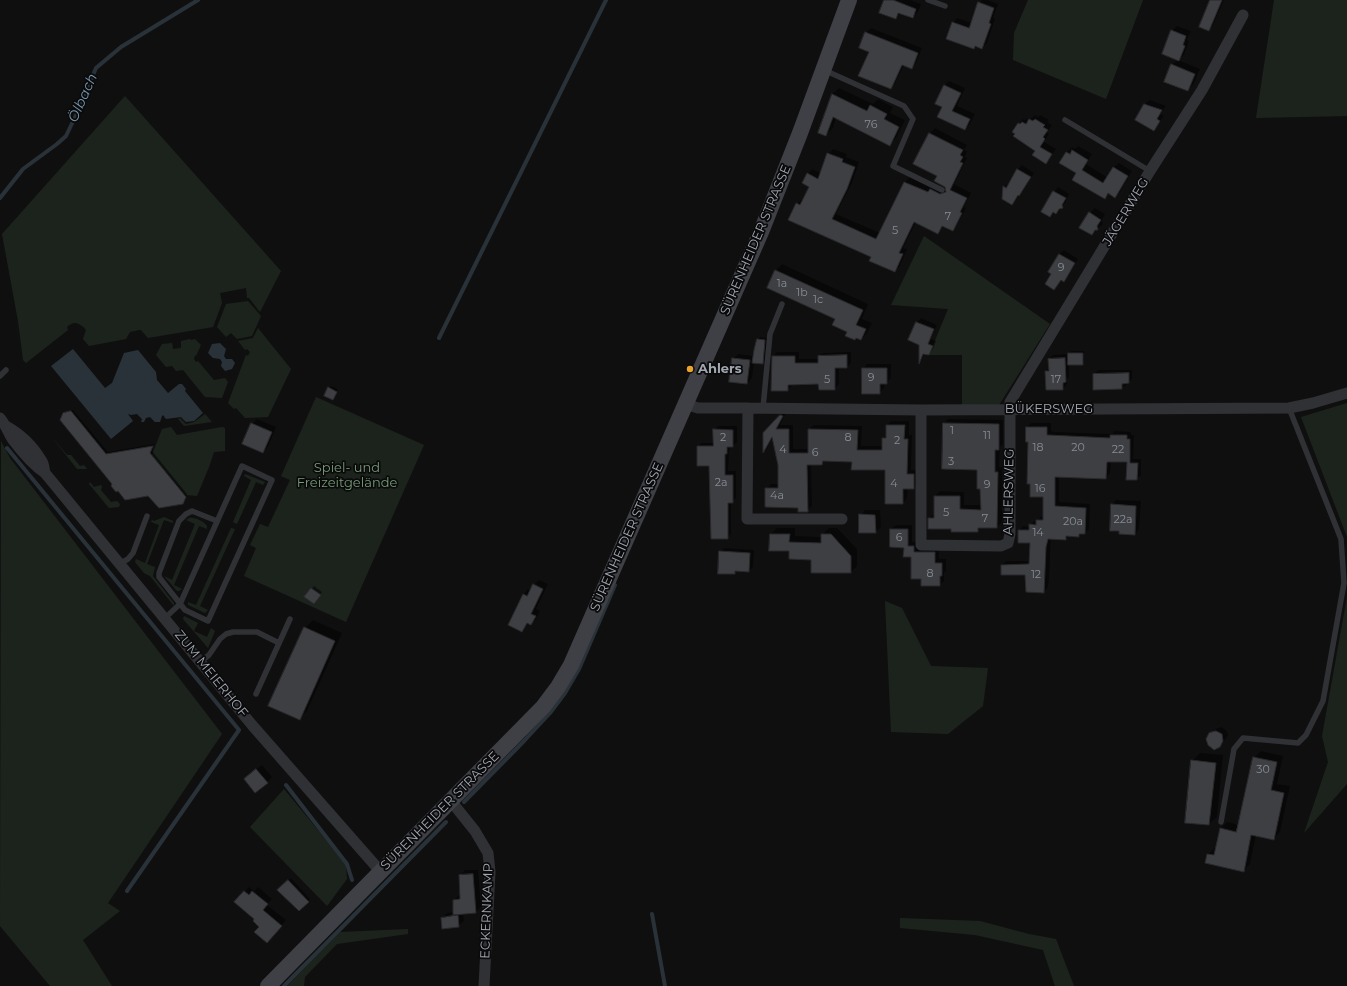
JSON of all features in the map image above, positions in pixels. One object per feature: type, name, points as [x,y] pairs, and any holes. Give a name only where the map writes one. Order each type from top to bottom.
[{"type":"main road","name":"SÜRENHEIDER STRASSE","points":[[268,986],[543,707],[558,687],[571,665],[761,232],[824,70],[849,0]]},
{"type":"street","name":"JÄGERWEG","points":[[1011,410],[1010,402],[1150,171],[1202,90],[1243,15]]},
{"type":"street","name":"BÜKERSWEG","points":[[685,404],[698,408],[921,410],[1289,408],[1347,393]]},
{"type":"street","points":[[748,408],[747,519],[842,519]]},
{"type":"street","name":"AHLERSWEG","points":[[921,410],[921,545],[1001,546],[1008,543],[1010,534],[1011,410]]},
{"type":"street","name":"ZUM MEIERHOF","points":[[3,422],[19,433],[30,446],[42,461],[45,472],[200,662],[252,725],[381,872]]},
{"type":"street","name":"ECKERNKAMP","points":[[451,801],[474,831],[488,853],[490,872],[484,986]]},
{"type":"lane","points":[[928,0],[945,6]]},
{"type":"lane","points":[[824,70],[904,106],[913,119],[893,166],[942,190]]},
{"type":"lane","points":[[1065,120],[1150,171]]},
{"type":"lane","points":[[764,408],[770,334],[782,304]]},
{"type":"lane","points":[[0,376],[6,370]]},
{"type":"lane","points":[[1221,822],[1234,749],[1243,738],[1298,743],[1306,735],[1322,701],[1344,583],[1341,539],[1289,408]]},
{"type":"lane","points":[[165,618],[180,604],[242,466],[272,480],[208,621],[185,610],[180,604],[159,577],[159,573],[179,521],[186,514],[192,511],[217,521]]},
{"type":"lane","points":[[121,564],[133,553],[147,516]]},
{"type":"lane","points":[[256,694],[290,619]]},
{"type":"lane","points":[[200,662],[209,655],[220,639],[226,634],[233,632],[253,631],[279,643]]},
{"type":"green space","points":[[1028,0],[1143,0],[1106,99],[1013,60],[1014,33]]},
{"type":"green space","points":[[1274,0],[1347,0],[1347,116],[1256,118]]},
{"type":"green space","points":[[125,96],[281,271],[260,312],[249,298],[247,298],[246,288],[220,293],[222,303],[213,327],[148,338],[141,330],[139,330],[130,332],[126,339],[89,346],[83,339],[86,330],[79,324],[75,323],[67,327],[68,330],[26,363],[23,360],[18,321],[2,234]]},
{"type":"green space","points":[[924,236],[1050,324],[999,405],[962,405],[962,355],[929,355],[948,309],[891,305]]},
{"type":"green space","points":[[248,301],[261,316],[252,336],[237,339],[231,333],[226,337],[217,327],[226,304]]},
{"type":"green space","points":[[258,328],[291,369],[268,417],[245,418],[236,408],[234,409],[228,403],[246,355],[248,356],[250,352],[247,349],[245,350],[238,341],[253,338]]},
{"type":"green space","points":[[195,339],[201,345],[196,356],[195,355],[194,359],[196,362],[198,361],[214,380],[225,378],[228,382],[222,398],[205,397],[183,370],[176,371],[172,366],[166,367],[156,355],[162,344],[172,343],[173,349],[181,348],[181,341]]},
{"type":"green space","name":"Spiel- und Freizeitgelände","points":[[316,397],[424,445],[346,622],[244,576],[256,548],[250,545],[260,524],[268,527],[290,480],[281,476]]},
{"type":"green space","points":[[1347,403],[1347,537],[1301,417]]},
{"type":"green space","points":[[205,414],[212,422],[184,426],[178,419],[180,418],[186,424],[194,422]]},
{"type":"green space","points":[[171,427],[177,435],[222,427],[225,428],[225,451],[214,452],[197,496],[186,495],[152,455],[162,429]]},
{"type":"green space","points":[[51,436],[67,455],[71,455],[80,466],[84,465],[87,469],[77,469]]},
{"type":"green space","points":[[1,441],[10,458],[222,734],[108,903],[120,911],[83,940],[112,986],[50,986],[0,926]]},
{"type":"green space","points":[[245,474],[265,482],[263,485],[256,482],[237,524],[233,522],[251,480],[244,476]]},
{"type":"green space","points":[[90,482],[94,487],[101,485],[101,490],[111,502],[117,501],[120,504],[119,507],[109,508],[89,484]]},
{"type":"green space","points":[[164,517],[173,521],[173,523],[164,520],[147,564],[155,567],[153,576],[174,603],[174,606],[150,576],[144,573],[135,562],[136,559],[145,563],[159,525],[151,522],[152,520],[154,521]]},
{"type":"green space","points":[[189,518],[194,518],[201,521],[207,526],[207,529],[199,526],[174,585],[182,589],[177,591],[164,576],[172,580],[195,524],[186,520]]},
{"type":"green space","points":[[231,528],[235,529],[200,606],[208,610],[205,613],[188,605],[188,602],[196,605]]},
{"type":"green space","points":[[1347,597],[1347,784],[1304,833],[1328,762],[1322,736]]},
{"type":"green space","points":[[885,601],[902,608],[931,666],[988,668],[983,706],[948,734],[891,732]]},
{"type":"green space","points":[[184,616],[198,623],[194,631],[207,637],[211,628],[215,631],[208,648],[183,619]]},
{"type":"green space","points":[[284,789],[346,864],[347,879],[327,906],[250,827]]},
{"type":"green space","points":[[900,918],[980,921],[1029,934],[1056,939],[1074,986],[1055,986],[1043,950],[975,935],[900,928]]},
{"type":"green space","points":[[408,929],[408,934],[337,944],[305,977],[304,986],[287,986],[340,932]]},
{"type":"shaded area","points":[[220,343],[226,349],[224,356],[226,359],[232,359],[235,363],[232,369],[225,371],[221,366],[222,362],[220,359],[213,358],[208,353],[212,344]]},
{"type":"shaded area","points":[[73,349],[105,388],[112,383],[124,353],[138,350],[156,372],[157,380],[168,393],[179,384],[182,384],[186,389],[185,391],[203,413],[194,421],[186,422],[181,417],[166,419],[163,415],[160,422],[155,422],[150,417],[146,418],[144,422],[141,422],[142,419],[137,414],[128,414],[133,421],[111,439],[51,366]]},
{"type":"building","points":[[884,0],[893,0],[916,9],[913,18],[898,13],[896,19],[879,13]]},
{"type":"building","points":[[1210,0],[1222,0],[1209,31],[1199,27]]},
{"type":"building","points":[[978,2],[994,8],[989,23],[991,24],[982,49],[975,46],[974,49],[946,39],[952,22],[969,28]]},
{"type":"building","points":[[1171,30],[1186,36],[1183,45],[1185,46],[1179,61],[1162,54]]},
{"type":"building","points":[[865,32],[918,53],[912,69],[902,65],[891,89],[858,76],[869,52],[859,48]]},
{"type":"building","points":[[1171,64],[1195,74],[1188,91],[1164,82]]},
{"type":"building","points":[[944,85],[961,93],[952,111],[970,119],[965,130],[937,117],[942,107],[935,104]]},
{"type":"building","points":[[832,94],[867,111],[870,105],[887,114],[884,119],[899,127],[890,146],[833,117],[826,136],[818,133]]},
{"type":"building","points":[[1144,104],[1162,110],[1157,119],[1160,121],[1154,131],[1135,120]]},
{"type":"building","points":[[1029,119],[1033,121],[1035,119],[1045,125],[1043,127],[1048,130],[1043,137],[1045,139],[1040,147],[1052,154],[1046,164],[1032,155],[1035,151],[1013,136],[1015,134],[1012,132],[1018,123],[1020,124],[1022,122],[1026,124]]},
{"type":"building","points":[[929,133],[963,150],[960,155],[963,157],[960,162],[963,163],[950,190],[967,198],[960,212],[962,213],[953,231],[942,226],[938,234],[914,222],[899,253],[903,254],[895,272],[869,261],[871,257],[788,220],[796,203],[800,205],[809,187],[802,183],[807,173],[818,179],[827,153],[843,159],[842,162],[855,167],[847,189],[832,219],[876,239],[904,182],[928,192],[930,189],[940,194],[946,192],[945,187],[934,181],[937,176],[913,164]]},
{"type":"building","points":[[1072,150],[1088,160],[1082,170],[1103,183],[1113,167],[1128,176],[1115,198],[1108,193],[1105,199],[1072,180],[1076,173],[1059,163],[1066,152],[1070,154]]},
{"type":"building","points":[[1017,169],[1031,177],[1012,205],[1002,199],[1003,186],[1006,188]]},
{"type":"building","points":[[1053,191],[1066,198],[1062,205],[1063,208],[1059,209],[1056,214],[1053,212],[1050,217],[1041,212]]},
{"type":"building","points":[[1089,212],[1101,220],[1097,226],[1098,230],[1095,230],[1092,235],[1079,228]]},
{"type":"building","points":[[1059,254],[1075,263],[1064,282],[1061,280],[1054,290],[1045,284],[1051,274],[1048,272]]},
{"type":"building","points":[[775,270],[863,310],[856,325],[866,329],[861,340],[856,338],[855,340],[845,336],[847,332],[832,325],[835,319],[767,288]]},
{"type":"building","points":[[916,322],[934,329],[928,344],[933,346],[929,355],[923,354],[919,364],[919,345],[908,340]]},
{"type":"building","points":[[757,339],[765,340],[763,364],[752,363]]},
{"type":"building","points":[[1068,353],[1083,353],[1083,365],[1068,365]]},
{"type":"building","points":[[847,355],[847,368],[835,368],[835,390],[819,390],[818,384],[788,385],[788,391],[771,391],[772,356],[795,356],[795,363],[818,363],[818,356]]},
{"type":"building","points":[[732,358],[750,360],[747,384],[729,382]]},
{"type":"building","points":[[1065,358],[1066,382],[1063,383],[1063,390],[1046,390],[1045,371],[1049,371],[1048,359]]},
{"type":"building","points":[[862,368],[887,368],[887,384],[880,384],[880,394],[862,394]]},
{"type":"building","points":[[1129,373],[1129,383],[1122,384],[1122,389],[1093,390],[1093,374]]},
{"type":"building","points":[[328,387],[337,392],[333,400],[324,396]]},
{"type":"building","points":[[71,411],[106,454],[153,446],[150,453],[186,497],[183,504],[159,508],[148,496],[125,500],[118,491],[116,492],[111,486],[112,484],[60,420],[63,413]]},
{"type":"building","points":[[780,415],[783,416],[776,429],[789,429],[789,453],[808,453],[808,429],[858,430],[857,450],[882,450],[882,438],[886,438],[886,425],[905,425],[904,439],[908,439],[907,474],[914,474],[914,489],[903,489],[903,504],[885,504],[885,470],[851,470],[852,462],[823,461],[822,465],[807,465],[808,512],[798,512],[798,508],[765,507],[765,488],[778,488],[778,465],[772,437],[763,453],[763,433]]},
{"type":"building","points":[[251,423],[272,432],[263,453],[242,444]]},
{"type":"building","points":[[943,423],[999,424],[999,450],[995,450],[995,472],[998,472],[997,528],[978,528],[978,532],[951,532],[951,529],[928,529],[928,518],[934,518],[934,496],[960,496],[960,509],[981,510],[980,489],[977,489],[977,470],[942,469]]},
{"type":"building","points":[[1026,427],[1047,427],[1047,435],[1110,438],[1110,435],[1127,435],[1127,439],[1130,439],[1130,463],[1138,463],[1137,480],[1126,480],[1127,462],[1107,462],[1106,479],[1055,477],[1055,506],[1086,508],[1085,534],[1079,534],[1079,537],[1066,536],[1066,540],[1048,539],[1046,547],[1044,593],[1026,592],[1025,575],[1001,575],[1001,565],[1029,564],[1030,543],[1018,543],[1018,530],[1029,530],[1029,524],[1036,525],[1036,520],[1043,520],[1043,497],[1030,497],[1030,484],[1027,484],[1028,442],[1026,442]]},
{"type":"building","points":[[713,429],[733,430],[733,447],[727,447],[727,454],[725,454],[725,475],[733,475],[733,503],[728,503],[728,539],[711,539],[709,466],[697,466],[697,446],[713,446]]},
{"type":"building","points":[[1111,504],[1136,506],[1135,535],[1119,534],[1119,531],[1110,531]]},
{"type":"building","points":[[859,514],[875,515],[876,533],[859,533]]},
{"type":"building","points":[[890,529],[908,529],[908,546],[914,546],[914,552],[935,552],[935,563],[942,563],[940,586],[921,586],[921,579],[911,579],[911,557],[903,557],[904,548],[890,547]]},
{"type":"building","points":[[770,534],[790,534],[789,542],[821,543],[821,534],[831,534],[851,556],[851,573],[811,573],[811,560],[789,559],[789,551],[769,551]]},
{"type":"building","points":[[719,551],[750,553],[749,572],[735,571],[735,574],[718,574]]},
{"type":"building","points":[[533,584],[543,589],[531,614],[536,616],[531,625],[527,623],[522,632],[508,625],[523,594],[527,596]]},
{"type":"building","points":[[311,588],[321,595],[314,604],[304,597]]},
{"type":"building","points":[[304,627],[335,641],[300,720],[268,706]]},
{"type":"building","points":[[1216,731],[1222,734],[1223,741],[1220,747],[1214,750],[1208,745],[1206,739],[1209,733]]},
{"type":"building","points":[[1253,757],[1277,762],[1271,790],[1284,793],[1274,840],[1251,835],[1244,872],[1205,863],[1207,854],[1214,855],[1220,828],[1236,832]]},
{"type":"building","points":[[1191,760],[1216,763],[1209,825],[1185,823]]},
{"type":"building","points":[[256,769],[268,783],[255,793],[244,779]]},
{"type":"building","points":[[473,874],[476,913],[453,915],[453,900],[460,899],[459,875]]},
{"type":"building","points":[[288,880],[309,902],[299,911],[277,890]]},
{"type":"building","points":[[244,891],[249,895],[252,891],[268,904],[263,910],[282,926],[267,943],[254,932],[259,927],[253,921],[254,919],[234,902]]},
{"type":"building","points":[[458,915],[459,927],[442,929],[441,918]]},
{"type":"waterway","name":"Ölbach","points":[[0,198],[23,169],[66,136],[96,68],[121,47],[198,0]]},
{"type":"waterway","points":[[439,338],[606,0]]},
{"type":"waterway","points":[[7,448],[239,730],[127,891]]},
{"type":"waterway","points":[[464,802],[550,713],[565,693],[579,669],[615,585]]},
{"type":"waterway","points":[[286,785],[347,864],[352,880]]},
{"type":"waterway","points":[[284,986],[446,822]]},
{"type":"waterway","points":[[652,914],[665,986]]},
{"type":"place","name":"Ahlers","points":[[690,369]]}]
